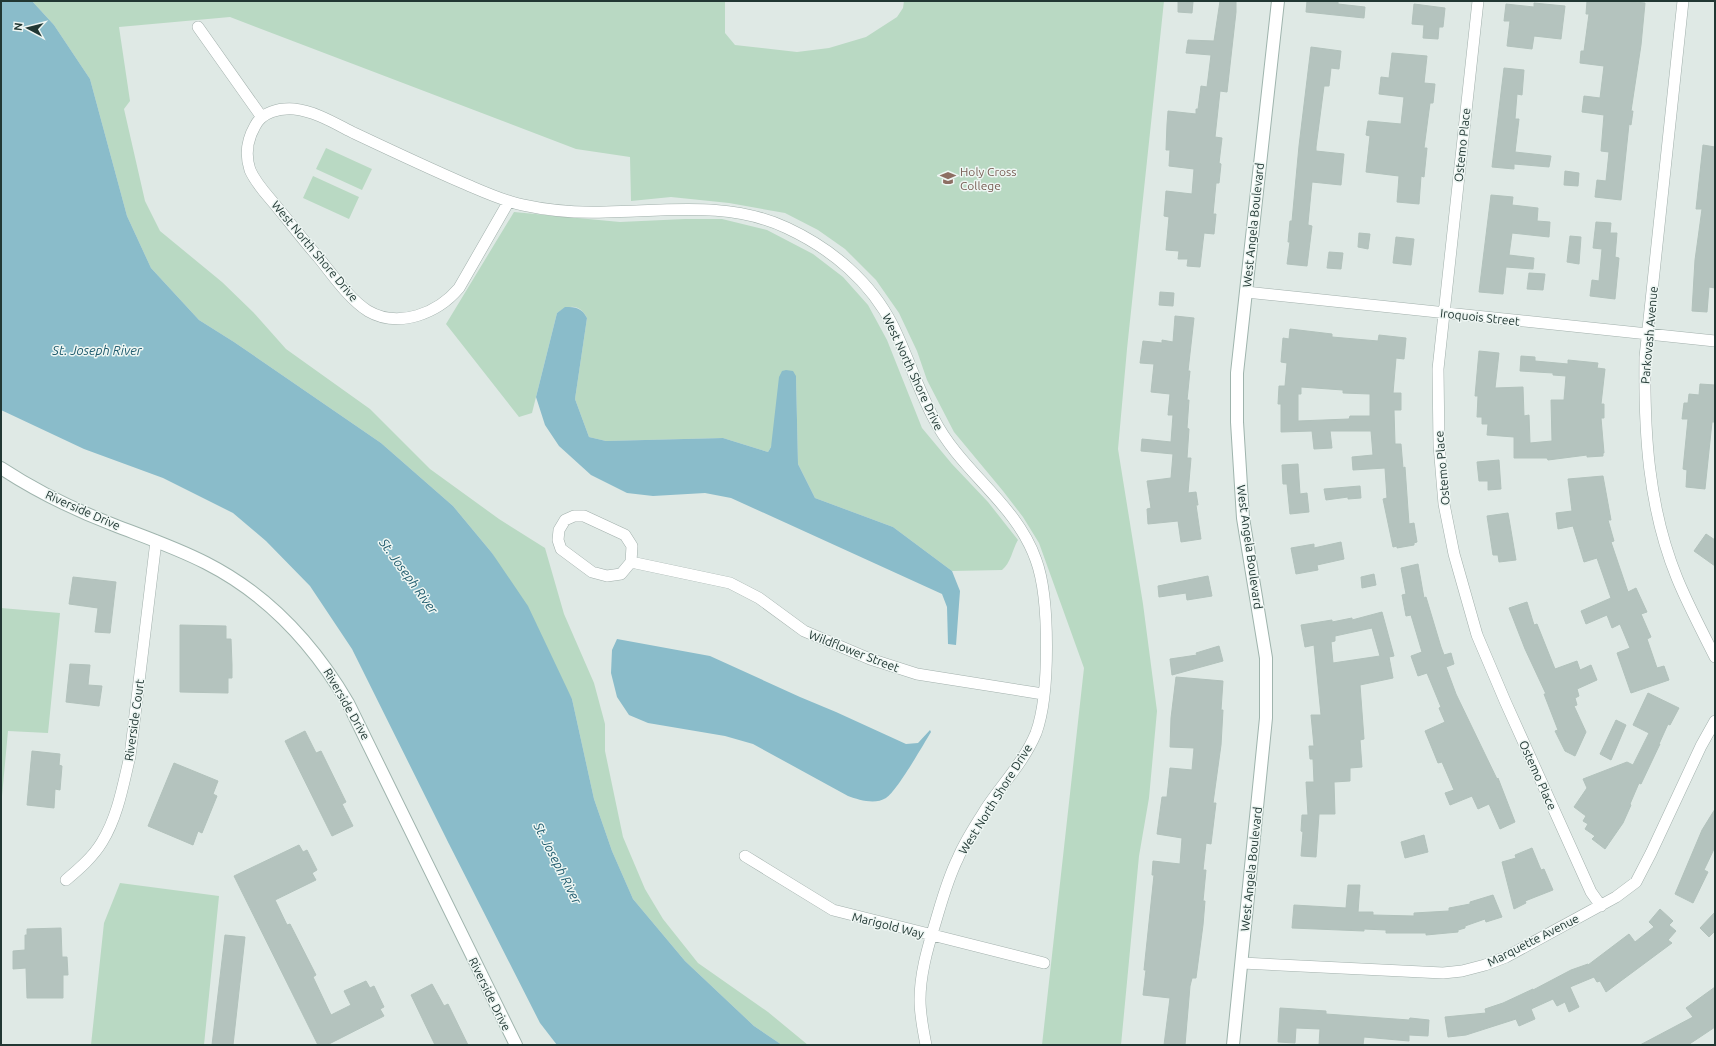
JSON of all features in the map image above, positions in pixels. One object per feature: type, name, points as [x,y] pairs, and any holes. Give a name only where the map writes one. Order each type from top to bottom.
[{"type":"street","name":"West Angela Boulevard","points":[[1233,1045],[1266,718],[1267,689],[1266,658],[1243,518],[1237,422],[1238,374],[1278,1]]},
{"type":"street","name":"Ostemo Place","points":[[1478,1],[1438,369],[1439,445],[1444,504],[1454,554],[1470,612],[1490,667],[1591,892],[1600,906]]},
{"type":"street","name":"Parkovash Avenue","points":[[1683,1],[1647,333],[1644,402],[1650,480],[1659,521],[1677,578],[1715,658]]},
{"type":"street","points":[[198,27],[260,116]]},
{"type":"street","name":"West North Shore Drive","points":[[509,201],[459,288],[451,297],[438,307],[422,315],[398,318],[384,316],[370,312],[350,296],[252,175],[247,159],[248,143],[252,130],[260,116],[275,110],[294,109],[308,112],[431,169],[509,201],[524,205],[578,212],[713,209],[735,212],[764,219],[783,226],[825,249],[847,267],[859,278],[884,310],[902,346],[935,422],[946,439],[1009,510],[1028,541],[1039,570],[1043,589],[1046,652],[1041,716],[1036,732],[1025,756],[991,801],[958,856],[946,887],[931,936],[925,961],[920,994],[921,1022],[926,1045]]},
{"type":"street","name":"Iroquois Street","points":[[1246,292],[1715,341]]},
{"type":"street","name":"Riverside Drive","points":[[1,468],[34,488],[87,514],[207,563],[253,593],[284,618],[302,636],[321,660],[348,703],[516,1045]]},
{"type":"street","points":[[574,516],[584,516],[625,535],[632,546],[631,562],[621,574],[608,576],[592,572],[561,549],[558,540],[559,530],[565,520],[574,516]]},
{"type":"street","name":"Riverside Court","points":[[66,880],[83,865],[102,843],[112,823],[122,790],[130,756],[156,541]]},
{"type":"street","name":"Wildflower Street","points":[[631,562],[730,583],[759,598],[804,631],[870,659],[917,674],[1043,694]]},
{"type":"street","name":"Marquette Avenue","points":[[1242,963],[1421,973],[1462,971],[1485,965],[1506,956],[1616,897],[1636,882],[1701,746],[1715,721]]},
{"type":"street","name":"Marigold Way","points":[[745,856],[833,910],[931,936],[1044,963]]},
{"type":"green space","points":[[32,1],[725,1],[725,33],[735,45],[797,52],[829,48],[866,37],[897,17],[903,8],[904,1],[1164,1],[1127,349],[1118,449],[1143,604],[1157,711],[1149,798],[1139,856],[1121,1045],[1042,1045],[1084,668],[1039,543],[1023,517],[954,432],[927,380],[917,351],[899,313],[876,280],[845,249],[818,230],[785,213],[729,203],[671,197],[631,201],[630,157],[576,149],[230,17],[119,27],[130,101],[124,109],[145,201],[160,231],[222,282],[253,312],[286,349],[370,409],[430,469],[499,519],[545,548],[564,614],[594,683],[605,724],[605,751],[623,837],[645,889],[663,919],[698,963],[768,1012],[808,1045],[782,1045],[754,1026],[685,961],[633,899],[612,851],[594,799],[572,699],[492,553],[453,506],[381,443],[234,342],[199,320],[151,268],[127,216],[90,79],[54,25]]},
{"type":"green space","points":[[326,148],[372,169],[362,190],[316,169]]},
{"type":"green space","points":[[313,176],[359,197],[349,219],[303,198]]},
{"type":"green space","points":[[514,212],[620,222],[722,219],[767,230],[813,254],[843,277],[868,305],[887,340],[922,428],[952,464],[988,502],[1018,540],[1005,567],[1002,570],[952,571],[893,527],[815,498],[798,464],[796,376],[768,452],[723,438],[606,441],[589,437],[575,399],[587,318],[578,308],[570,307],[557,313],[532,413],[519,417],[446,324]]},
{"type":"green space","points":[[1,608],[60,613],[48,733],[8,731],[1,807]]},
{"type":"green space","points":[[120,883],[219,896],[204,1045],[91,1045],[104,923]]},
{"type":"water","name":"St. Joseph River","points":[[1,1],[32,1],[54,25],[90,79],[127,216],[151,268],[199,320],[234,342],[381,443],[453,506],[492,553],[528,606],[572,699],[594,799],[612,851],[633,899],[685,961],[754,1026],[782,1045],[557,1045],[540,1023],[352,649],[310,586],[266,541],[233,513],[163,478],[84,449],[1,410]]},
{"type":"water","points":[[565,307],[578,309],[583,312],[587,318],[575,399],[589,437],[606,441],[723,438],[768,452],[771,447],[779,377],[782,371],[793,371],[796,376],[798,464],[815,498],[893,527],[952,571],[960,591],[956,645],[948,644],[947,607],[942,594],[731,498],[705,493],[653,496],[627,493],[591,475],[559,446],[545,425],[536,397],[557,313]]},
{"type":"water","points":[[617,639],[710,656],[906,744],[918,743],[930,730],[931,732],[897,787],[891,794],[882,800],[877,801],[857,799],[848,796],[753,744],[725,736],[648,723],[629,715],[617,697],[611,673],[612,650]]},
{"type":"building","points":[[1178,1],[1193,2],[1192,13],[1178,12]]},
{"type":"building","points":[[1220,1],[1236,1],[1236,12],[1227,92],[1220,91],[1215,137],[1222,138],[1219,163],[1221,164],[1219,183],[1216,183],[1213,214],[1216,214],[1214,234],[1204,233],[1200,267],[1187,266],[1188,259],[1178,259],[1179,251],[1166,250],[1169,217],[1164,216],[1166,191],[1192,194],[1194,169],[1169,166],[1170,150],[1166,150],[1168,111],[1196,114],[1201,86],[1207,87],[1211,55],[1186,53],[1188,40],[1214,41]]},
{"type":"building","points":[[1307,1],[1338,1],[1338,4],[1365,7],[1364,18],[1306,12]]},
{"type":"building","points":[[1587,1],[1626,1],[1645,3],[1641,45],[1631,111],[1633,111],[1631,125],[1629,124],[1621,200],[1595,197],[1597,180],[1606,181],[1609,152],[1601,151],[1604,115],[1582,112],[1584,96],[1600,98],[1604,66],[1580,63],[1581,51],[1584,51],[1589,14],[1586,14]]},
{"type":"building","points":[[1534,3],[1565,6],[1561,39],[1534,36],[1532,49],[1507,46],[1510,21],[1504,21],[1506,4],[1534,7]]},
{"type":"building","points":[[1414,4],[1445,8],[1443,27],[1439,27],[1438,39],[1423,38],[1424,25],[1412,24]]},
{"type":"building","points":[[1311,47],[1341,51],[1339,69],[1331,68],[1329,86],[1324,86],[1316,151],[1344,154],[1341,185],[1312,182],[1308,225],[1312,226],[1307,266],[1287,264],[1290,242],[1288,242],[1290,221],[1292,221]]},
{"type":"building","points":[[1392,53],[1427,56],[1424,83],[1435,84],[1433,103],[1430,103],[1424,148],[1427,148],[1424,177],[1421,176],[1419,204],[1397,202],[1399,176],[1366,172],[1370,136],[1366,135],[1368,121],[1401,124],[1404,97],[1379,94],[1381,77],[1389,78]]},
{"type":"building","points":[[1504,68],[1524,70],[1522,95],[1517,94],[1515,119],[1519,119],[1515,152],[1551,156],[1549,167],[1514,164],[1514,169],[1492,167]]},
{"type":"building","points":[[1703,145],[1715,147],[1715,288],[1709,287],[1707,312],[1692,311],[1695,260],[1702,209],[1696,209]]},
{"type":"building","points":[[1565,171],[1579,173],[1578,186],[1564,185]]},
{"type":"building","points":[[1491,195],[1513,197],[1512,205],[1538,208],[1537,221],[1550,222],[1549,237],[1512,233],[1509,255],[1534,258],[1533,269],[1506,267],[1503,294],[1479,292]]},
{"type":"building","points":[[1596,222],[1611,223],[1610,233],[1617,233],[1615,257],[1619,258],[1615,299],[1590,296],[1592,280],[1599,281],[1602,249],[1593,248]]},
{"type":"building","points":[[1359,233],[1370,234],[1368,249],[1358,247]]},
{"type":"building","points":[[1570,236],[1581,237],[1579,264],[1567,262]]},
{"type":"building","points":[[1396,237],[1414,239],[1411,265],[1393,263]]},
{"type":"building","points":[[1329,252],[1343,253],[1341,269],[1327,268]]},
{"type":"building","points":[[1529,273],[1545,274],[1543,290],[1527,289]]},
{"type":"building","points":[[1160,292],[1174,293],[1173,306],[1159,305]]},
{"type":"building","points":[[1175,316],[1194,318],[1188,371],[1190,371],[1187,400],[1189,400],[1187,428],[1189,429],[1187,458],[1191,458],[1188,493],[1196,492],[1198,505],[1196,505],[1201,539],[1181,542],[1178,521],[1148,524],[1147,509],[1151,508],[1147,481],[1171,478],[1173,454],[1141,451],[1142,439],[1171,442],[1173,415],[1168,415],[1170,394],[1151,392],[1154,364],[1140,363],[1143,341],[1162,343],[1162,340],[1173,342]]},
{"type":"building","points":[[1290,329],[1332,334],[1332,337],[1378,341],[1379,335],[1406,338],[1404,359],[1396,358],[1393,393],[1401,393],[1401,410],[1394,410],[1395,444],[1401,444],[1403,468],[1405,467],[1409,524],[1414,523],[1417,542],[1414,543],[1414,545],[1397,548],[1397,546],[1393,547],[1383,499],[1387,498],[1385,468],[1353,470],[1352,457],[1373,455],[1371,431],[1330,431],[1332,448],[1314,449],[1312,431],[1281,432],[1281,404],[1278,404],[1279,386],[1285,386],[1287,363],[1281,362],[1283,338],[1289,339]],"holes":[[[1301,387],[1343,390],[1343,393],[1370,394],[1370,416],[1350,416],[1349,419],[1298,421],[1298,394],[1301,394]]]},
{"type":"building","points":[[1479,351],[1499,353],[1495,388],[1523,387],[1524,416],[1529,415],[1530,443],[1552,441],[1551,400],[1564,400],[1566,376],[1553,375],[1553,373],[1520,371],[1521,356],[1535,357],[1535,361],[1568,364],[1568,360],[1598,363],[1597,368],[1605,369],[1601,404],[1604,404],[1604,418],[1601,418],[1603,456],[1587,457],[1587,455],[1548,460],[1547,458],[1514,458],[1514,437],[1487,435],[1488,424],[1482,424],[1482,417],[1477,417],[1478,396],[1475,396]]},
{"type":"building","points":[[1700,384],[1715,385],[1714,422],[1712,422],[1705,489],[1686,487],[1687,470],[1683,469],[1688,419],[1682,419],[1684,403],[1688,403],[1689,394],[1699,395]]},
{"type":"building","points":[[1499,460],[1501,489],[1488,490],[1488,481],[1479,481],[1477,462]]},
{"type":"building","points":[[1298,464],[1300,494],[1307,493],[1309,512],[1290,514],[1287,484],[1283,484],[1282,465]]},
{"type":"building","points":[[1603,476],[1611,520],[1608,520],[1614,541],[1611,542],[1628,592],[1636,588],[1647,612],[1641,614],[1651,637],[1647,639],[1657,668],[1664,666],[1669,680],[1631,693],[1617,653],[1630,648],[1620,624],[1612,628],[1607,615],[1586,624],[1581,611],[1611,598],[1597,558],[1584,562],[1573,526],[1558,529],[1556,513],[1572,511],[1568,479]]},
{"type":"building","points":[[1360,486],[1361,498],[1348,499],[1348,497],[1326,500],[1324,489]]},
{"type":"building","points":[[1508,513],[1516,560],[1499,562],[1498,555],[1493,555],[1487,516]]},
{"type":"building","points":[[1706,534],[1715,540],[1715,566],[1694,551]]},
{"type":"building","points":[[1341,542],[1344,559],[1317,565],[1318,570],[1296,574],[1291,548],[1314,544],[1314,548]]},
{"type":"building","points":[[1418,564],[1424,598],[1426,597],[1441,647],[1444,655],[1451,653],[1454,664],[1446,667],[1456,694],[1497,779],[1498,778],[1515,822],[1500,829],[1489,804],[1478,809],[1472,796],[1450,805],[1445,793],[1454,790],[1442,762],[1438,763],[1425,731],[1445,722],[1439,708],[1441,707],[1427,673],[1418,676],[1411,656],[1422,652],[1411,615],[1406,616],[1402,595],[1406,594],[1401,568]]},
{"type":"building","points":[[1374,574],[1376,585],[1362,588],[1361,577]]},
{"type":"building","points":[[1208,576],[1212,596],[1187,600],[1186,593],[1159,597],[1158,586]]},
{"type":"building","points":[[73,577],[116,582],[110,633],[95,632],[98,608],[69,604]]},
{"type":"building","points":[[1527,602],[1534,625],[1537,624],[1555,669],[1577,661],[1580,670],[1591,665],[1597,680],[1577,689],[1579,696],[1575,698],[1577,705],[1574,706],[1586,732],[1575,756],[1565,751],[1555,731],[1558,730],[1544,694],[1546,694],[1525,649],[1509,608]]},
{"type":"building","points":[[1382,612],[1394,656],[1389,657],[1393,678],[1360,685],[1364,739],[1360,740],[1362,767],[1350,768],[1350,781],[1334,782],[1335,814],[1319,814],[1316,857],[1301,856],[1303,832],[1301,831],[1302,815],[1308,815],[1306,782],[1314,782],[1313,759],[1310,759],[1309,746],[1314,746],[1311,715],[1321,715],[1314,645],[1305,647],[1301,625],[1332,620],[1332,622],[1352,618],[1352,620]],"holes":[[[1372,628],[1380,656],[1333,663],[1331,642],[1335,641],[1335,636]]]},
{"type":"building","points":[[180,625],[226,626],[226,639],[231,639],[232,665],[232,678],[228,678],[228,693],[180,692]]},
{"type":"building","points":[[1219,646],[1223,661],[1172,675],[1170,659],[1197,655],[1196,653]]},
{"type":"building","points":[[70,664],[90,665],[88,685],[102,686],[99,706],[66,702]]},
{"type":"building","points":[[1176,677],[1223,681],[1221,710],[1223,710],[1221,745],[1213,803],[1216,803],[1211,844],[1206,843],[1203,870],[1206,870],[1203,901],[1205,901],[1203,925],[1196,978],[1192,978],[1190,986],[1185,1045],[1164,1045],[1170,998],[1143,995],[1146,970],[1144,970],[1154,875],[1152,875],[1153,861],[1180,864],[1182,838],[1157,834],[1162,797],[1167,797],[1170,768],[1192,770],[1194,748],[1170,747],[1171,718]]},
{"type":"building","points":[[1648,693],[1679,708],[1670,725],[1668,724],[1641,784],[1639,783],[1623,823],[1605,849],[1592,839],[1595,836],[1585,829],[1588,824],[1583,821],[1586,816],[1574,807],[1587,788],[1583,779],[1627,762],[1633,765],[1649,733],[1633,725]]},
{"type":"building","points":[[1616,720],[1626,725],[1611,760],[1600,754]]},
{"type":"building","points":[[305,731],[316,753],[321,751],[346,802],[342,804],[353,826],[332,836],[285,741]]},
{"type":"building","points":[[32,751],[60,754],[59,765],[62,766],[60,790],[55,789],[54,808],[27,805]]},
{"type":"building","points":[[174,763],[218,781],[213,794],[217,796],[202,833],[198,831],[193,845],[148,826]]},
{"type":"building","points":[[1715,809],[1715,847],[1704,870],[1708,872],[1693,903],[1675,894],[1702,830]]},
{"type":"building","points":[[1424,835],[1428,852],[1405,858],[1401,842]]},
{"type":"building","points":[[299,845],[303,852],[307,850],[317,870],[312,873],[316,880],[275,900],[287,925],[290,924],[316,975],[313,977],[331,1015],[351,1005],[344,991],[366,981],[370,988],[374,986],[384,1007],[380,1009],[384,1016],[327,1045],[318,1045],[234,876]]},
{"type":"building","points":[[1532,848],[1541,870],[1544,869],[1553,890],[1525,901],[1526,903],[1514,909],[1502,862],[1516,858],[1515,855]]},
{"type":"building","points":[[1348,885],[1360,885],[1358,912],[1373,912],[1373,915],[1414,916],[1414,913],[1449,911],[1449,908],[1470,904],[1470,902],[1493,895],[1502,917],[1486,922],[1485,919],[1465,926],[1465,928],[1458,930],[1458,932],[1426,935],[1426,933],[1386,933],[1386,930],[1364,929],[1364,931],[1292,928],[1294,905],[1346,908]]},
{"type":"building","points":[[1660,909],[1673,921],[1669,925],[1676,931],[1668,940],[1672,943],[1606,992],[1600,981],[1597,982],[1594,977],[1570,987],[1579,1007],[1569,1012],[1565,1002],[1557,1006],[1553,999],[1531,1009],[1535,1019],[1519,1026],[1516,1019],[1466,1035],[1448,1037],[1445,1017],[1486,1013],[1485,1009],[1533,990],[1571,970],[1588,965],[1629,934],[1635,942],[1654,927],[1649,922]]},
{"type":"building","points":[[1715,912],[1715,931],[1709,937],[1700,928]]},
{"type":"building","points":[[61,928],[62,957],[67,957],[68,975],[63,975],[63,998],[27,998],[26,968],[13,969],[13,951],[25,950],[25,935],[27,935],[27,929]]},
{"type":"building","points":[[225,935],[245,937],[233,1045],[212,1045]]},
{"type":"building","points":[[432,984],[444,1006],[448,1004],[468,1045],[435,1045],[411,995]]},
{"type":"building","points":[[1715,987],[1715,1027],[1688,1045],[1640,1045],[1693,1017],[1686,1008]]},
{"type":"building","points":[[1280,1008],[1326,1011],[1326,1014],[1429,1020],[1428,1036],[1409,1035],[1409,1041],[1364,1037],[1363,1045],[1319,1045],[1320,1029],[1296,1028],[1295,1043],[1278,1042]]},
{"type":"place","name":"Holy Cross College","points":[[948,178]]}]
